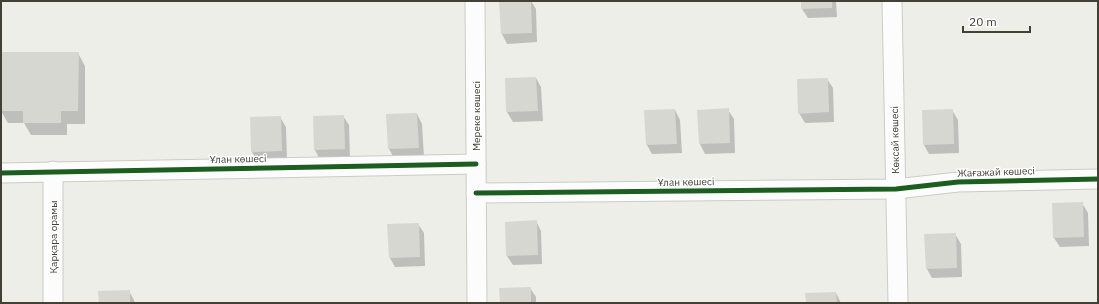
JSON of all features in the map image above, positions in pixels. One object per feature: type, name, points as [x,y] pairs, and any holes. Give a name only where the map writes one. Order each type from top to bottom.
[{"type":"street","name":"Мереке көшесі","points":[[475,1],[477,303]]},
{"type":"street","name":"Көксай көшесі","points":[[892,1],[898,303]]},
{"type":"street","name":"Ұлан көшесі","points":[[1,173],[476,164]]},
{"type":"street","name":"Қарқара орамы","points":[[53,171],[53,303]]},
{"type":"street","name":"Жағажай көшесі","points":[[896,189],[958,182],[1098,179]]},
{"type":"street","name":"Ұлан көшесі","points":[[476,193],[896,189]]},
{"type":"building","points":[[499,1],[531,1],[532,33],[501,34]]},
{"type":"building","points":[[801,1],[832,1],[832,8],[801,9]]},
{"type":"building","points":[[1,52],[79,52],[78,111],[61,111],[61,123],[23,123],[23,111],[1,111]]},
{"type":"building","points":[[536,77],[538,111],[506,112],[505,78]]},
{"type":"building","points":[[828,78],[829,112],[798,114],[797,79]]},
{"type":"building","points":[[729,108],[730,143],[699,144],[697,110]]},
{"type":"building","points":[[675,109],[677,144],[646,145],[644,110]]},
{"type":"building","points":[[953,109],[954,144],[923,145],[922,110]]},
{"type":"building","points":[[417,113],[419,148],[388,149],[386,114]]},
{"type":"building","points":[[344,115],[345,149],[314,150],[313,116]]},
{"type":"building","points":[[281,116],[282,151],[251,152],[250,117]]},
{"type":"building","points":[[1083,202],[1084,237],[1053,238],[1052,203]]},
{"type":"building","points":[[537,220],[538,255],[506,256],[505,222]]},
{"type":"building","points":[[419,223],[420,257],[389,258],[387,224]]},
{"type":"building","points":[[956,233],[957,268],[926,269],[924,234]]},
{"type":"building","points":[[531,287],[531,303],[500,303],[499,288]]},
{"type":"building","points":[[130,290],[130,303],[99,303],[98,291]]},
{"type":"building","points":[[836,292],[837,303],[806,303],[805,293]]},
{"type":"cycle path","points":[[1,173],[476,164]]},
{"type":"cycle path","points":[[476,193],[896,189],[958,182],[1098,179]]}]
